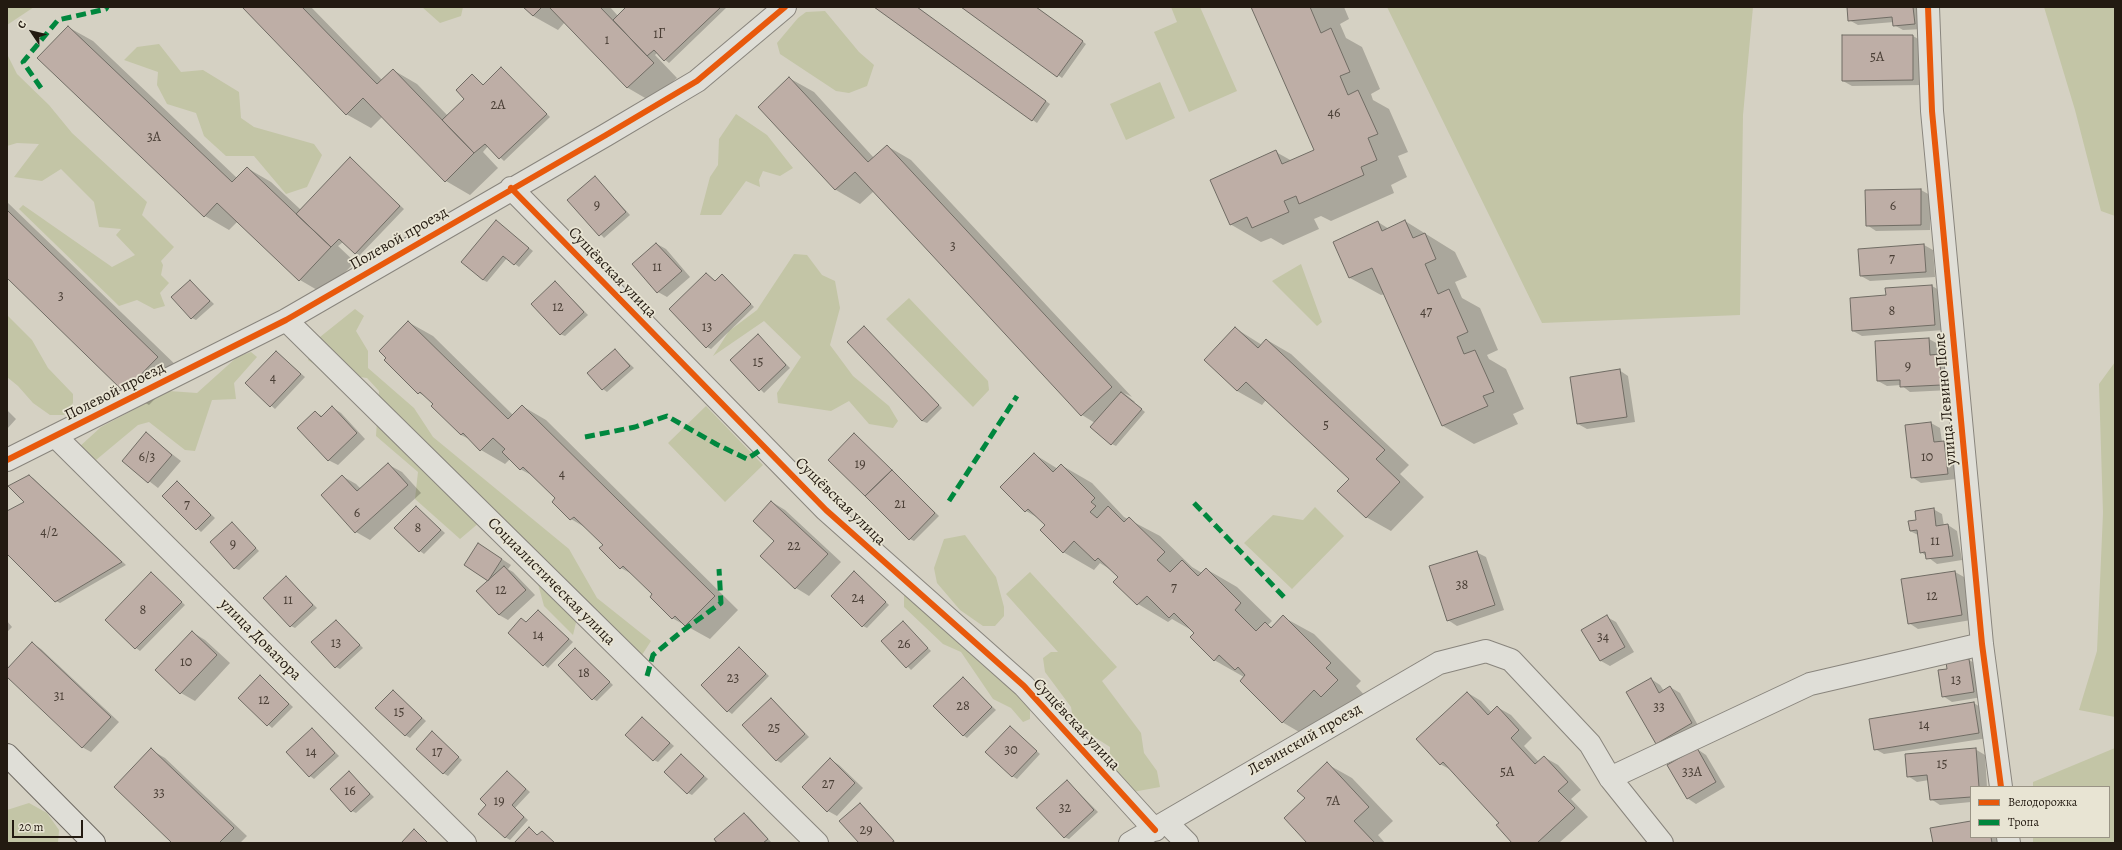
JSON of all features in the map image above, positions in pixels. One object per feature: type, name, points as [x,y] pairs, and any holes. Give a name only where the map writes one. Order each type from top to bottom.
[{"type":"street","name":"Полевой проезд","points":[[7,460],[286,320],[697,81],[785,7]]},
{"type":"street","name":"улица Левино Поле","points":[[1928,7],[1932,111],[1982,644],[2002,786]]},
{"type":"street","name":"Сущёвская улица","points":[[511,188],[826,510],[1024,686],[1161,826],[1187,843]]},
{"type":"street","name":"Социалистическая улица","points":[[286,320],[817,843]]},
{"type":"street","name":"улица Доватора","points":[[55,436],[465,843]]},
{"type":"street","points":[[1662,843],[1610,778],[1810,684],[1982,644]]},
{"type":"street","name":"Левинский проезд","points":[[1130,843],[1161,826],[1238,778],[1439,663],[1486,651],[1511,660],[1590,744],[1610,778]]},
{"type":"street","points":[[7,755],[94,843]]},
{"type":"green space","points":[[7,7],[34,7],[7,25]]},
{"type":"green space","points":[[422,7],[463,7],[461,16],[440,23]]},
{"type":"green space","points":[[1171,7],[1200,7],[1237,91],[1189,112],[1154,32],[1177,22]]},
{"type":"green space","points":[[1387,7],[1753,7],[1743,115],[1740,315],[1542,323]]},
{"type":"green space","points":[[2044,7],[2115,7],[2115,216],[2101,211],[2075,110]]},
{"type":"green space","points":[[825,11],[859,52],[874,65],[867,86],[849,93],[836,91],[780,54],[777,43],[798,18],[806,12]]},
{"type":"green space","points":[[159,44],[181,72],[203,70],[239,92],[241,118],[254,127],[314,144],[322,155],[307,187],[286,194],[254,156],[226,156],[204,136],[196,113],[167,104],[157,85],[158,72],[124,60],[137,47]]},
{"type":"green space","points":[[7,54],[17,74],[49,105],[72,133],[147,202],[142,215],[174,247],[161,261],[163,265],[161,275],[169,283],[160,293],[165,306],[154,309],[137,300],[119,306],[19,209],[23,205],[112,267],[135,255],[116,235],[121,229],[99,227],[94,202],[61,169],[42,181],[14,177],[39,144],[17,143],[7,146]]},
{"type":"green space","points":[[1160,82],[1175,118],[1126,140],[1110,104]]},
{"type":"green space","points":[[736,114],[767,135],[793,168],[780,176],[763,171],[759,180],[760,187],[746,181],[721,215],[700,215],[710,177],[718,165],[719,139]]},
{"type":"green space","points":[[794,254],[807,255],[822,275],[835,281],[840,308],[830,345],[853,376],[889,406],[898,421],[893,428],[869,424],[849,401],[831,411],[778,403],[777,393],[801,357],[764,321],[713,356],[729,331],[757,310]]},
{"type":"green space","points":[[1301,264],[1322,322],[1317,326],[1272,281]]},
{"type":"green space","points":[[909,298],[988,381],[989,390],[973,407],[886,319]]},
{"type":"green space","points":[[355,309],[364,316],[356,331],[368,351],[368,368],[414,408],[433,437],[569,549],[597,598],[651,641],[642,655],[581,602],[573,635],[544,606],[537,580],[480,522],[460,539],[415,499],[418,472],[376,436],[379,391],[367,378],[325,372],[308,360],[310,345]]},
{"type":"green space","points":[[7,315],[32,340],[48,368],[73,394],[73,403],[64,415],[50,415],[33,403],[18,386],[7,377]]},
{"type":"green space","points":[[251,352],[257,357],[234,383],[236,399],[212,400],[195,451],[185,450],[149,422],[138,425],[96,460],[78,448],[101,427],[169,391],[197,393],[237,357]]},
{"type":"green space","points":[[2115,362],[2115,717],[2079,710],[2097,651],[2103,513],[2099,384]]},
{"type":"green space","points":[[706,406],[763,465],[725,502],[668,443]]},
{"type":"green space","points":[[1315,507],[1344,536],[1292,589],[1244,543],[1273,515],[1303,520]]},
{"type":"green space","points":[[965,535],[996,577],[1004,607],[1004,616],[995,626],[983,626],[960,610],[937,583],[934,568],[944,539]]},
{"type":"green space","points":[[1030,572],[1117,667],[1102,681],[1141,733],[1144,753],[1157,771],[1160,787],[1122,794],[1110,768],[1110,747],[1074,724],[1071,707],[1045,672],[1043,658],[1051,652],[1058,652],[1006,594]]},
{"type":"green space","points":[[904,594],[990,660],[1030,707],[1030,719],[1023,722],[1011,708],[993,699],[961,652],[943,644],[904,607]]},
{"type":"green space","points":[[2115,748],[2115,843],[2033,843],[2033,838],[2110,838],[2110,786],[2033,786],[2033,782]]},
{"type":"green space","points":[[29,803],[47,813],[59,830],[58,843],[7,843],[7,810]]},
{"type":"building","points":[[242,7],[302,7],[377,84],[393,69],[474,153],[445,182],[363,98],[346,115]]},
{"type":"building","points":[[523,7],[542,7],[533,16]]},
{"type":"building","points":[[549,7],[600,7],[654,63],[627,88]]},
{"type":"building","points":[[626,7],[721,7],[664,61],[654,50],[647,56],[613,20]]},
{"type":"building","points":[[874,7],[917,7],[1046,101],[1032,121]]},
{"type":"building","points":[[961,7],[1036,7],[1083,41],[1057,77]]},
{"type":"building","points":[[1251,7],[1310,7],[1321,33],[1331,28],[1350,72],[1340,76],[1348,95],[1358,90],[1378,134],[1368,138],[1377,160],[1361,167],[1364,175],[1299,204],[1296,196],[1284,201],[1289,212],[1252,228],[1247,217],[1230,225],[1210,180],[1276,150],[1282,164],[1314,150]]},
{"type":"building","points":[[1847,7],[1913,7],[1915,24],[1893,26],[1892,17],[1848,21]]},
{"type":"building","points":[[68,26],[232,182],[247,167],[331,247],[299,281],[217,203],[204,217],[37,58]]},
{"type":"building","points":[[1842,35],[1913,35],[1913,80],[1842,81]]},
{"type":"building","points":[[501,67],[547,114],[499,159],[485,144],[474,153],[442,120],[464,99],[456,90],[472,74],[483,85]]},
{"type":"building","points":[[789,77],[868,162],[887,145],[1112,387],[1081,416],[855,172],[835,190],[758,107]]},
{"type":"building","points":[[350,157],[400,206],[355,254],[339,239],[331,247],[296,214]]},
{"type":"building","points":[[595,176],[626,212],[599,236],[567,200]]},
{"type":"building","points":[[1921,189],[1921,225],[1866,226],[1865,190]]},
{"type":"building","points":[[7,210],[158,357],[124,392],[7,278]]},
{"type":"building","points":[[496,220],[529,248],[514,265],[503,256],[483,280],[461,262]]},
{"type":"building","points":[[1405,220],[1413,238],[1425,233],[1436,259],[1425,264],[1438,294],[1449,289],[1468,332],[1457,337],[1464,354],[1475,350],[1494,392],[1483,396],[1488,406],[1442,426],[1372,268],[1349,278],[1333,242],[1378,221],[1382,231]]},
{"type":"building","points":[[656,243],[682,271],[657,293],[632,264]]},
{"type":"building","points":[[1924,244],[1926,272],[1860,276],[1858,249]]},
{"type":"building","points":[[706,273],[715,281],[722,274],[751,304],[706,348],[669,309]]},
{"type":"building","points":[[190,280],[210,301],[191,319],[171,297]]},
{"type":"building","points":[[555,281],[584,312],[560,335],[531,304]]},
{"type":"building","points":[[1932,285],[1935,325],[1852,331],[1850,298],[1886,295],[1885,288]]},
{"type":"building","points":[[408,321],[508,419],[522,405],[715,596],[685,626],[675,616],[672,619],[650,597],[652,594],[623,566],[620,569],[599,548],[603,545],[574,517],[570,520],[552,502],[555,498],[523,467],[520,470],[502,452],[505,449],[493,438],[480,451],[463,433],[461,435],[431,406],[433,404],[420,392],[418,394],[384,360],[386,358],[379,351]]},
{"type":"building","points":[[864,326],[939,405],[922,421],[847,342]]},
{"type":"building","points":[[1235,327],[1258,348],[1266,339],[1385,450],[1376,459],[1400,482],[1366,518],[1337,491],[1349,479],[1246,382],[1237,391],[1204,360]]},
{"type":"building","points":[[758,334],[786,365],[759,391],[730,360]]},
{"type":"building","points":[[1929,338],[1930,355],[1940,354],[1941,385],[1900,387],[1900,380],[1877,381],[1875,341]]},
{"type":"building","points":[[615,349],[630,366],[602,390],[587,373]]},
{"type":"building","points":[[276,351],[301,374],[270,407],[245,383]]},
{"type":"building","points":[[1620,369],[1627,417],[1577,424],[1570,377]]},
{"type":"building","points":[[1121,392],[1142,409],[1111,445],[1090,427]]},
{"type":"building","points":[[332,406],[357,433],[328,461],[297,428],[315,411],[321,417]]},
{"type":"building","points":[[1931,422],[1934,442],[1944,441],[1948,474],[1911,478],[1905,425]]},
{"type":"building","points":[[146,432],[172,455],[148,483],[122,461]]},
{"type":"building","points":[[854,433],[892,470],[865,496],[828,460]]},
{"type":"building","points":[[1034,453],[1053,472],[1061,464],[1095,498],[1091,502],[1096,506],[1090,512],[1097,518],[1108,506],[1124,522],[1129,517],[1165,552],[1157,560],[1170,572],[1182,560],[1198,576],[1206,568],[1241,603],[1235,610],[1256,631],[1265,622],[1271,628],[1283,615],[1331,663],[1326,668],[1338,680],[1321,697],[1314,690],[1282,723],[1240,681],[1245,675],[1238,667],[1235,670],[1219,655],[1214,661],[1190,637],[1194,633],[1174,613],[1169,618],[1147,596],[1137,605],[1113,582],[1118,577],[1098,558],[1095,561],[1074,541],[1063,553],[1040,530],[1045,525],[1028,509],[1025,512],[1000,487]]},
{"type":"building","points":[[388,463],[408,485],[355,533],[321,495],[342,475],[357,491]]},
{"type":"building","points":[[892,470],[935,513],[909,540],[865,496]]},
{"type":"building","points":[[29,475],[122,562],[55,602],[7,554],[7,511],[24,502],[8,486]]},
{"type":"building","points":[[177,481],[211,515],[196,530],[162,496]]},
{"type":"building","points":[[771,501],[828,554],[795,589],[760,556],[774,541],[753,521]]},
{"type":"building","points":[[416,506],[441,530],[419,552],[394,528]]},
{"type":"building","points":[[1934,508],[1936,526],[1948,524],[1953,556],[1926,559],[1925,552],[1920,553],[1917,530],[1910,531],[1908,521],[1916,520],[1915,511]]},
{"type":"building","points":[[232,522],[256,548],[234,569],[210,542]]},
{"type":"building","points":[[478,543],[502,559],[488,581],[464,565]]},
{"type":"building","points":[[1477,551],[1495,605],[1447,621],[1429,566]]},
{"type":"building","points":[[504,566],[526,590],[499,615],[476,591]]},
{"type":"building","points":[[854,571],[886,602],[862,627],[831,596]]},
{"type":"building","points":[[1955,571],[1962,615],[1908,624],[1901,579]]},
{"type":"building","points":[[151,572],[182,602],[135,649],[105,620]]},
{"type":"building","points":[[286,576],[313,605],[290,627],[263,598]]},
{"type":"building","points":[[538,610],[569,639],[543,666],[508,633],[521,618],[526,622]]},
{"type":"building","points":[[1607,615],[1625,647],[1600,661],[1581,630]]},
{"type":"building","points":[[336,620],[360,645],[335,668],[311,642]]},
{"type":"building","points":[[903,621],[928,648],[906,668],[881,641]]},
{"type":"building","points":[[192,631],[217,655],[180,694],[155,670]]},
{"type":"building","points":[[32,642],[111,717],[82,748],[7,677],[7,669]]},
{"type":"building","points":[[739,647],[766,674],[727,712],[701,685]]},
{"type":"building","points":[[575,648],[610,682],[592,700],[558,665]]},
{"type":"building","points":[[1969,659],[1974,692],[1942,697],[1938,670],[1947,669],[1946,662]]},
{"type":"building","points":[[260,675],[289,704],[267,726],[238,698]]},
{"type":"building","points":[[963,677],[992,707],[963,736],[933,706]]},
{"type":"building","points":[[1651,678],[1659,693],[1670,686],[1692,723],[1656,744],[1626,692]]},
{"type":"building","points":[[393,690],[422,718],[405,736],[375,708]]},
{"type":"building","points":[[1467,692],[1488,715],[1497,706],[1519,730],[1511,738],[1535,764],[1544,756],[1568,782],[1558,791],[1575,808],[1537,843],[1512,843],[1496,825],[1499,823],[1443,762],[1440,765],[1416,739]]},
{"type":"building","points":[[771,698],[805,734],[776,761],[742,725]]},
{"type":"building","points":[[1974,702],[1979,733],[1874,750],[1869,719]]},
{"type":"building","points":[[642,717],[670,743],[653,761],[625,735]]},
{"type":"building","points":[[1010,726],[1037,751],[1012,777],[985,752]]},
{"type":"building","points":[[312,728],[335,753],[309,777],[286,752]]},
{"type":"building","points":[[432,731],[459,757],[443,774],[416,749]]},
{"type":"building","points":[[151,748],[234,828],[219,843],[172,843],[114,787]]},
{"type":"building","points":[[1697,748],[1716,782],[1687,799],[1667,765]]},
{"type":"building","points":[[1976,748],[1979,786],[1970,786],[1970,797],[1930,800],[1927,775],[1907,777],[1905,754]]},
{"type":"building","points":[[681,754],[704,776],[687,794],[664,772]]},
{"type":"building","points":[[830,758],[855,783],[827,812],[802,787]]},
{"type":"building","points":[[1327,762],[1369,807],[1354,821],[1375,843],[1307,843],[1284,818],[1305,798],[1297,791]]},
{"type":"building","points":[[349,771],[370,794],[351,812],[330,789]]},
{"type":"building","points":[[507,771],[526,789],[512,805],[524,817],[505,838],[478,814],[486,805],[480,799]]},
{"type":"building","points":[[1067,780],[1094,810],[1064,838],[1036,808]]},
{"type":"building","points":[[860,803],[894,841],[891,843],[859,843],[839,821]]},
{"type":"building","points":[[744,813],[768,839],[763,843],[717,843],[714,839]]},
{"type":"building","points":[[1970,821],[1970,838],[1991,838],[1992,843],[1933,843],[1930,828]]},
{"type":"building","points":[[529,827],[537,835],[542,831],[555,843],[514,843]]},
{"type":"building","points":[[414,829],[428,843],[401,843]]},
{"type":"marked path","points":[[41,88],[23,62],[58,20],[106,9],[107,7]]},
{"type":"marked path","points":[[949,501],[1017,396]]},
{"type":"marked path","points":[[585,437],[635,427],[667,416],[716,444],[747,459],[765,447]]},
{"type":"marked path","points":[[1194,503],[1284,597]]},
{"type":"marked path","points":[[647,676],[653,655],[681,632],[721,603],[719,569]]},
{"type":"cycle path","points":[[7,460],[286,320],[606,135],[697,81],[785,7]]},
{"type":"cycle path","points":[[1928,7],[1932,111],[1982,644],[2001,786]]},
{"type":"cycle path","points":[[511,188],[826,510],[1024,686],[1155,830]]}]
